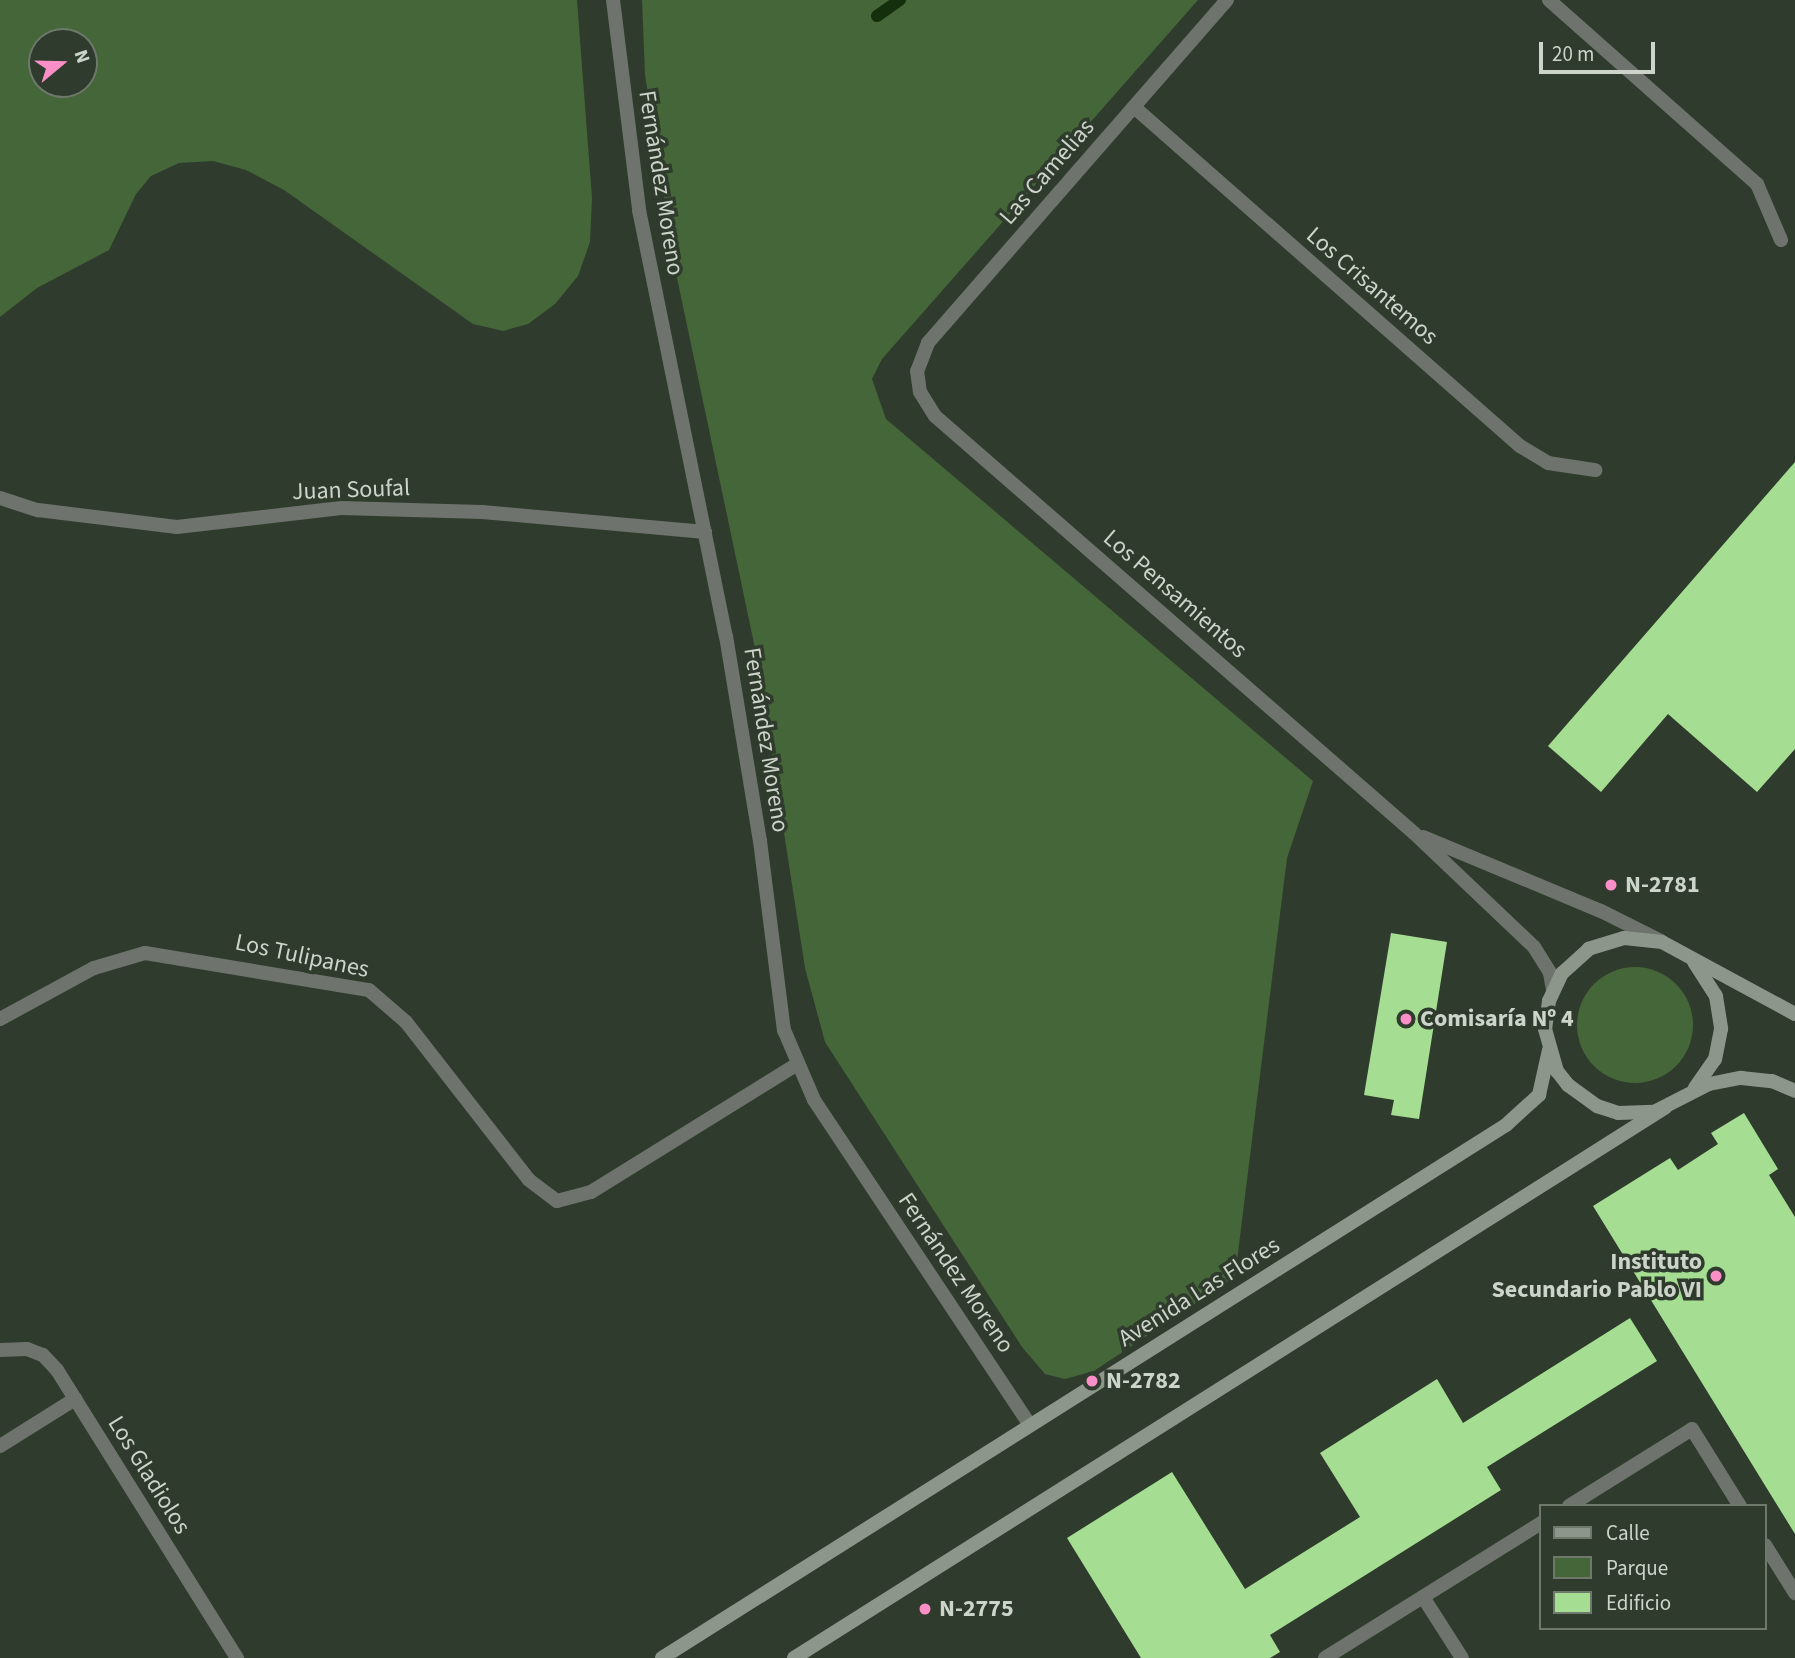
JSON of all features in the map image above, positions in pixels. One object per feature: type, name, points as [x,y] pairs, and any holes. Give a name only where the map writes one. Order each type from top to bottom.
[{"type":"main road","name":"Los Pensamientos","points":[[1795,1014],[1662,942],[1624,937],[1598,945],[1574,960],[1553,990],[1546,1014],[1549,1050],[1568,1085],[1597,1106],[1636,1114],[1666,1107],[1690,1094],[1741,1078],[1772,1081],[1795,1091]]},
{"type":"main road","name":"Los Pensamientos","points":[[1685,954],[1710,982],[1721,1029],[1715,1059],[1690,1094]]},
{"type":"main road","name":"Avenida Las Flores","points":[[662,1658],[1506,1125],[1539,1094],[1549,1050]]},
{"type":"main road","points":[[794,1658],[1666,1107]]},
{"type":"street","name":"Fernández Moreno","points":[[613,0],[639,210],[705,532],[760,841],[777,996],[796,1065],[1030,1426]]},
{"type":"street","name":"Las Camelias","points":[[917,382],[919,360],[928,343],[1227,0]]},
{"type":"street","points":[[1549,0],[1757,184],[1781,240]]},
{"type":"street","name":"Los Crisantemos","points":[[1134,107],[1520,446],[1548,463],[1595,470]]},
{"type":"street","name":"Los Pensamientos","points":[[917,382],[935,416],[1414,833],[1534,947],[1550,973],[1553,990]]},
{"type":"street","name":"Juan Soufal","points":[[0,498],[37,510],[177,527],[341,508],[482,512],[705,532]]},
{"type":"street","name":"Los Pensamientos","points":[[1414,833],[1601,911],[1662,942]]},
{"type":"street","name":"Los Tulipanes","points":[[0,1019],[94,968],[145,953],[369,990],[406,1022],[529,1180],[556,1201],[591,1192],[796,1065]]},
{"type":"street","name":"Los Gladiolos","points":[[0,1350],[27,1349],[43,1355],[75,1399],[237,1658]]},
{"type":"street","points":[[0,1446],[75,1399]]},
{"type":"street","points":[[1572,1504],[1692,1429],[1739,1504]]},
{"type":"street","points":[[1325,1658],[1540,1524]]},
{"type":"street","points":[[1767,1548],[1795,1593]]},
{"type":"street","points":[[1423,1597],[1462,1658]]},
{"type":"green space","points":[[0,0],[577,0],[592,198],[590,242],[578,276],[555,304],[528,324],[503,331],[473,324],[284,190],[246,170],[213,161],[179,163],[151,176],[136,194],[109,250],[37,288],[0,317]]},
{"type":"green space","points":[[642,0],[1198,0],[882,359],[872,379],[886,419],[1313,781],[1287,858],[1235,1277],[1094,1371],[1065,1379],[1045,1374],[1022,1347],[825,1042],[805,968],[756,653],[676,273],[645,75]]},
{"type":"green space","points":[[1635,967],[1657,972],[1676,984],[1688,1003],[1693,1025],[1688,1047],[1676,1066],[1657,1078],[1635,1083],[1613,1078],[1594,1066],[1582,1047],[1577,1025],[1582,1003],[1594,984],[1613,972]]},
{"type":"building","points":[[1795,462],[1795,749],[1757,792],[1668,714],[1601,792],[1548,746]]},
{"type":"building","name":"Comisaría Nº 4","points":[[1391,933],[1447,942],[1419,1119],[1391,1115],[1394,1100],[1364,1095]]},
{"type":"building","name":"Instituto Secundario Pablo VI","points":[[1744,1113],[1778,1169],[1769,1175],[1795,1217],[1795,1534],[1593,1206],[1670,1158],[1678,1170],[1718,1144],[1711,1133]]},
{"type":"building","points":[[1630,1318],[1657,1361],[1487,1467],[1501,1490],[1270,1635],[1280,1652],[1270,1658],[1141,1658],[1067,1538],[1172,1472],[1245,1589],[1360,1517],[1320,1453],[1437,1379],[1463,1423]]},
{"type":"waterway","points":[[877,16],[900,0]]},
{"type":"place","name":"N-2781","points":[[1611,885]]},
{"type":"place","name":"Comisaría Nº 4","points":[[1406,1019]]},
{"type":"place","name":"Instituto Secundario Pablo VI","points":[[1716,1276]]},
{"type":"place","name":"N-2782","points":[[1092,1381]]},
{"type":"place","name":"N-2775","points":[[925,1609]]}]
